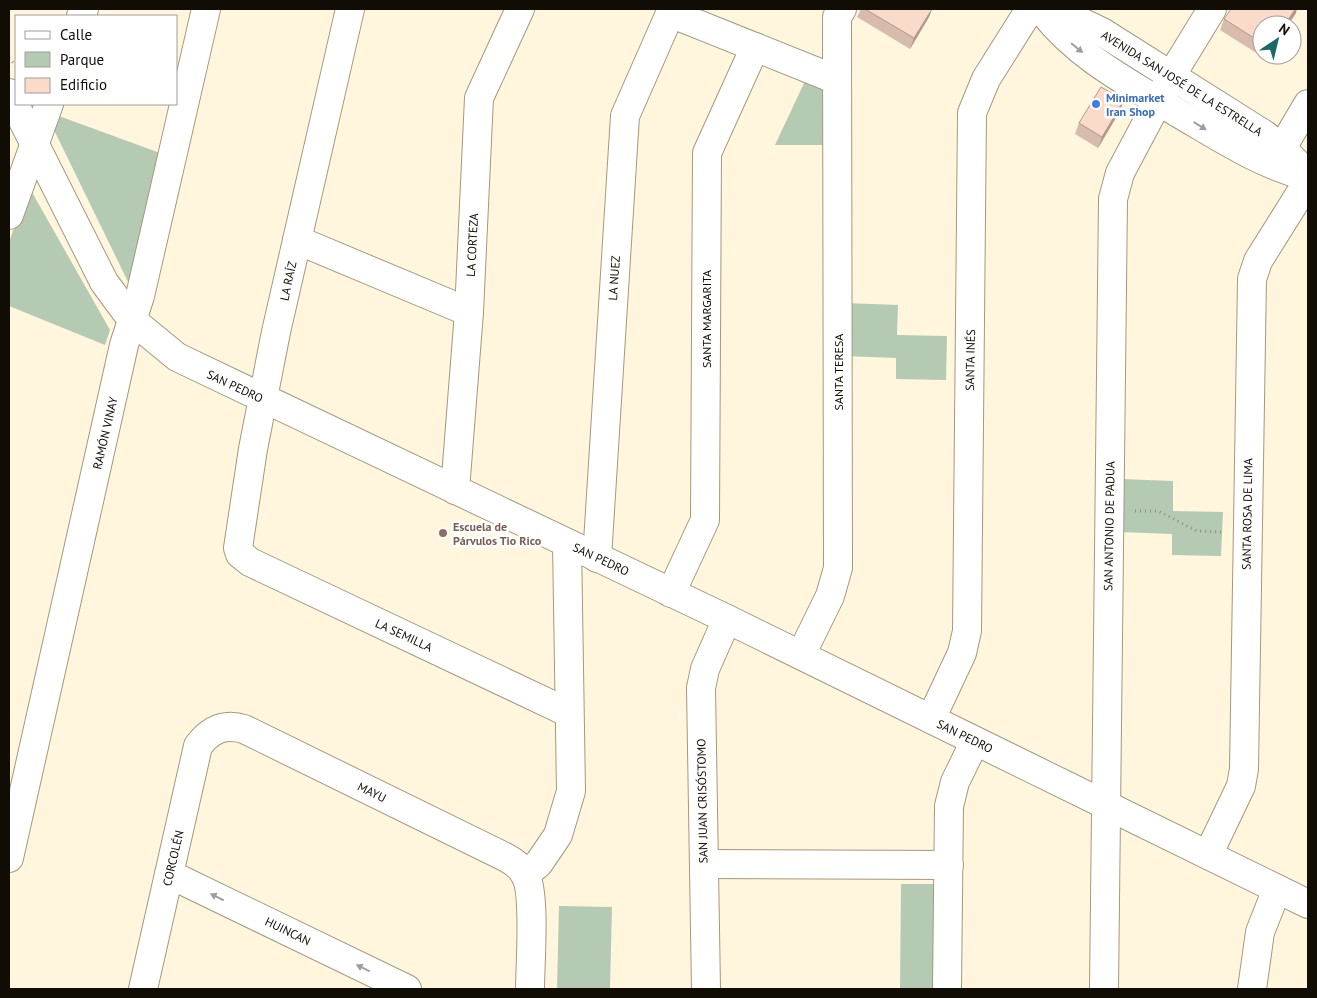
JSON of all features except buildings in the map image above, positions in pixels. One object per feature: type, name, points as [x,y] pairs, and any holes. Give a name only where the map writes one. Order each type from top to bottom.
[{"type":"street","name":"RAMÓN VINAY","points":[[9,858],[122,355],[140,296],[206,9]]},
{"type":"street","name":"LA RAÍZ","points":[[240,554],[238,542],[263,399],[350,9]]},
{"type":"street","name":"LA CORTEZA","points":[[455,490],[469,312],[479,98],[520,9]]},
{"type":"street","name":"SANTA TERESA","points":[[800,655],[830,596],[838,568],[836,17],[842,9]]},
{"type":"street","name":"SAN ANTONIO DE PADUA","points":[[1104,989],[1113,198],[1120,173],[1158,100],[1212,9]]},
{"type":"street","name":"AVENIDA SAN JOSÉ DE LA ESTRELLA","points":[[1040,10],[1088,24],[1246,122],[1282,148],[1308,178]]},
{"type":"street","name":"AVENIDA SAN JOSÉ DE LA ESTRELLA","points":[[1040,10],[1074,46],[1158,100],[1258,160],[1308,178]]},
{"type":"street","name":"SANTA INÉS","points":[[931,719],[962,653],[967,631],[972,113],[986,79],[1040,10]]},
{"type":"street","points":[[671,11],[837,80]]},
{"type":"street","name":"LA NUEZ","points":[[597,558],[625,116],[671,11]]},
{"type":"street","name":"SANTA MARGARITA","points":[[671,592],[704,520],[708,153],[754,47]]},
{"type":"street","name":"SAN PEDRO","points":[[9,93],[15,104]]},
{"type":"street","points":[[1282,148],[1308,104]]},
{"type":"street","name":"SAN PEDRO","points":[[16,105],[104,282],[132,320],[177,357],[727,619],[1308,904]]},
{"type":"street","points":[[9,215],[49,105]]},
{"type":"street","name":"SANTA ROSA DE LIMA","points":[[1208,855],[1240,786],[1244,769],[1252,279],[1258,261],[1308,178]]},
{"type":"street","points":[[297,240],[469,312]]},
{"type":"street","points":[[530,989],[530,896],[525,874],[539,862],[558,835],[571,792],[567,543]]},
{"type":"street","name":"LA SEMILLA","points":[[240,554],[250,562],[570,713]]},
{"type":"street","name":"SAN JUAN CRISÓSTOMO","points":[[706,989],[701,688],[705,669],[727,619]]},
{"type":"street","name":"MAYU","points":[[212,732],[228,726],[244,729],[505,857],[520,867],[525,874]]},
{"type":"street","name":"CORCOLÉN","points":[[143,989],[195,756],[198,746],[212,732]]},
{"type":"street","points":[[947,989],[951,794],[975,741]]},
{"type":"street","points":[[704,864],[949,865]]},
{"type":"street","name":"HUINCAN","points":[[169,874],[407,989]]},
{"type":"street","points":[[1252,989],[1260,932],[1277,889]]},
{"type":"path","points":[[1109,512],[1158,511],[1197,531],[1247,532]]},
{"type":"green space","points":[[805,81],[831,90],[827,145],[775,145]]},
{"type":"green space","points":[[59,116],[160,153],[132,290],[54,130]]},
{"type":"green space","points":[[29,187],[110,330],[105,345],[9,306],[9,242]]},
{"type":"green space","points":[[845,303],[898,305],[897,335],[947,336],[946,380],[896,379],[896,358],[843,356]]},
{"type":"green space","points":[[1121,479],[1173,481],[1173,511],[1223,512],[1221,556],[1172,555],[1172,534],[1119,532]]},
{"type":"green space","points":[[901,884],[938,884],[936,989],[900,989]]},
{"type":"green space","points":[[559,906],[612,907],[610,989],[557,989]]},
{"type":"place","name":"Minimarket Iran Shop","points":[[1096,104]]},
{"type":"place","name":"Escuela de Párvulos Tio Rico","points":[[443,533]]}]
